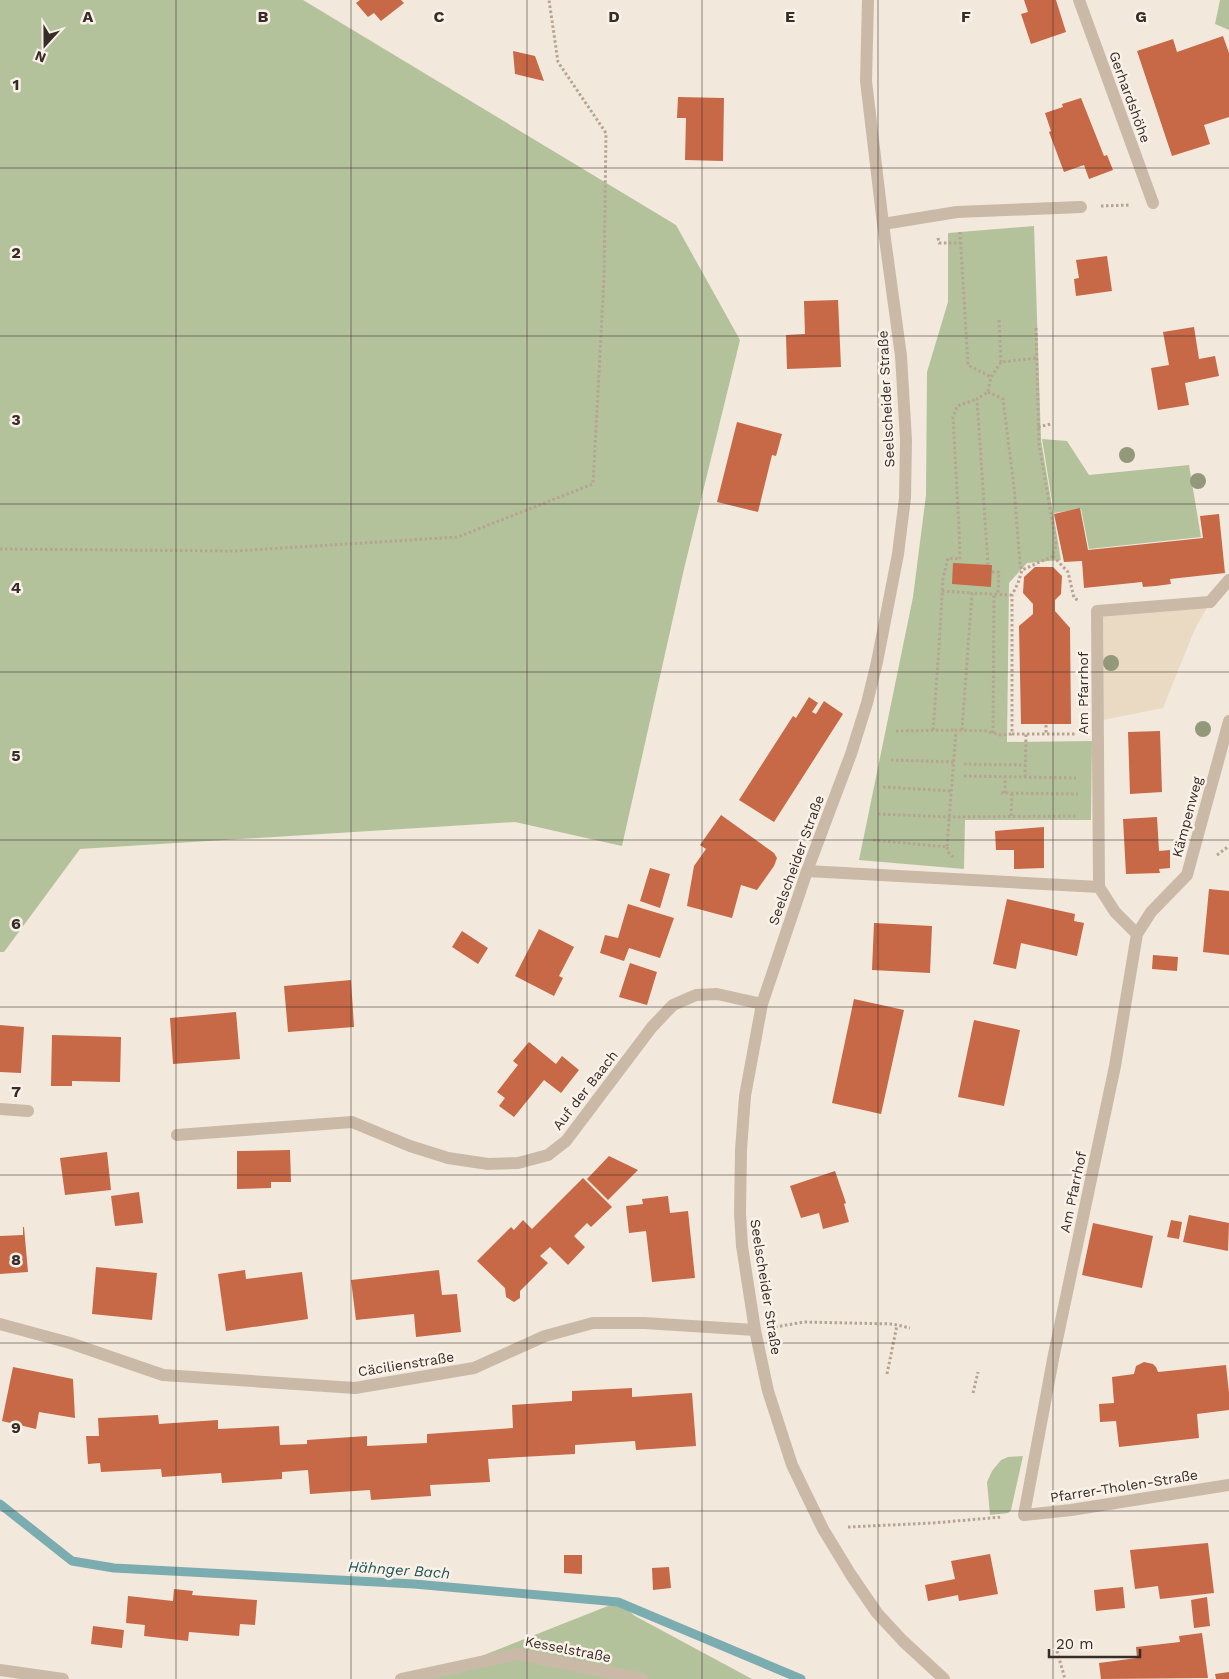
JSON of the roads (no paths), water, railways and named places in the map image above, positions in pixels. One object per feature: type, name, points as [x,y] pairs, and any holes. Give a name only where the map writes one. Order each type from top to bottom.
[{"type":"street","name":"Seelscheider Straße","points":[[868,0],[866,81],[882,224],[901,356],[906,440],[904,498],[899,544],[884,628],[866,703],[851,754],[807,871],[762,1004],[745,1096],[740,1213],[742,1246],[755,1330],[768,1391],[792,1465],[823,1529],[851,1575],[877,1612],[903,1641],[944,1679]]},
{"type":"street","name":"Gerhardshöhe","points":[[1079,0],[1153,203]]},
{"type":"street","points":[[882,224],[956,212],[1081,207]]},
{"type":"street","name":"Am Pfarrhof","points":[[1099,887],[1097,612],[1210,602],[1229,580]]},
{"type":"street","name":"Kämpenweg","points":[[1137,934],[1151,912],[1187,875],[1229,721]]},
{"type":"street","points":[[807,871],[1099,887],[1115,912],[1137,934]]},
{"type":"street","name":"Am Pfarrhof","points":[[1024,1515],[1065,1302],[1115,1066],[1137,934]]},
{"type":"street","name":"Auf der Baach","points":[[177,1135],[352,1122],[410,1146],[448,1158],[488,1164],[518,1163],[548,1154],[566,1141],[652,1027],[673,1005],[696,995],[717,994],[762,1004]]},
{"type":"street","points":[[0,1109],[28,1111]]},
{"type":"street","name":"Cäcilienstraße","points":[[0,1324],[70,1343],[163,1374],[355,1388],[474,1368],[545,1336],[593,1323],[644,1323],[755,1330]]},
{"type":"street","name":"Pfarrer-Tholen-Straße","points":[[1024,1515],[1071,1510],[1229,1485]]},
{"type":"street","name":"Kesselstraße","points":[[401,1679],[518,1654],[642,1679]]},
{"type":"street","points":[[0,1670],[63,1679]]},
{"type":"waterway","name":"Hähnger Bach","points":[[0,1504],[72,1561],[114,1568],[414,1584],[618,1602],[801,1679]]}]
